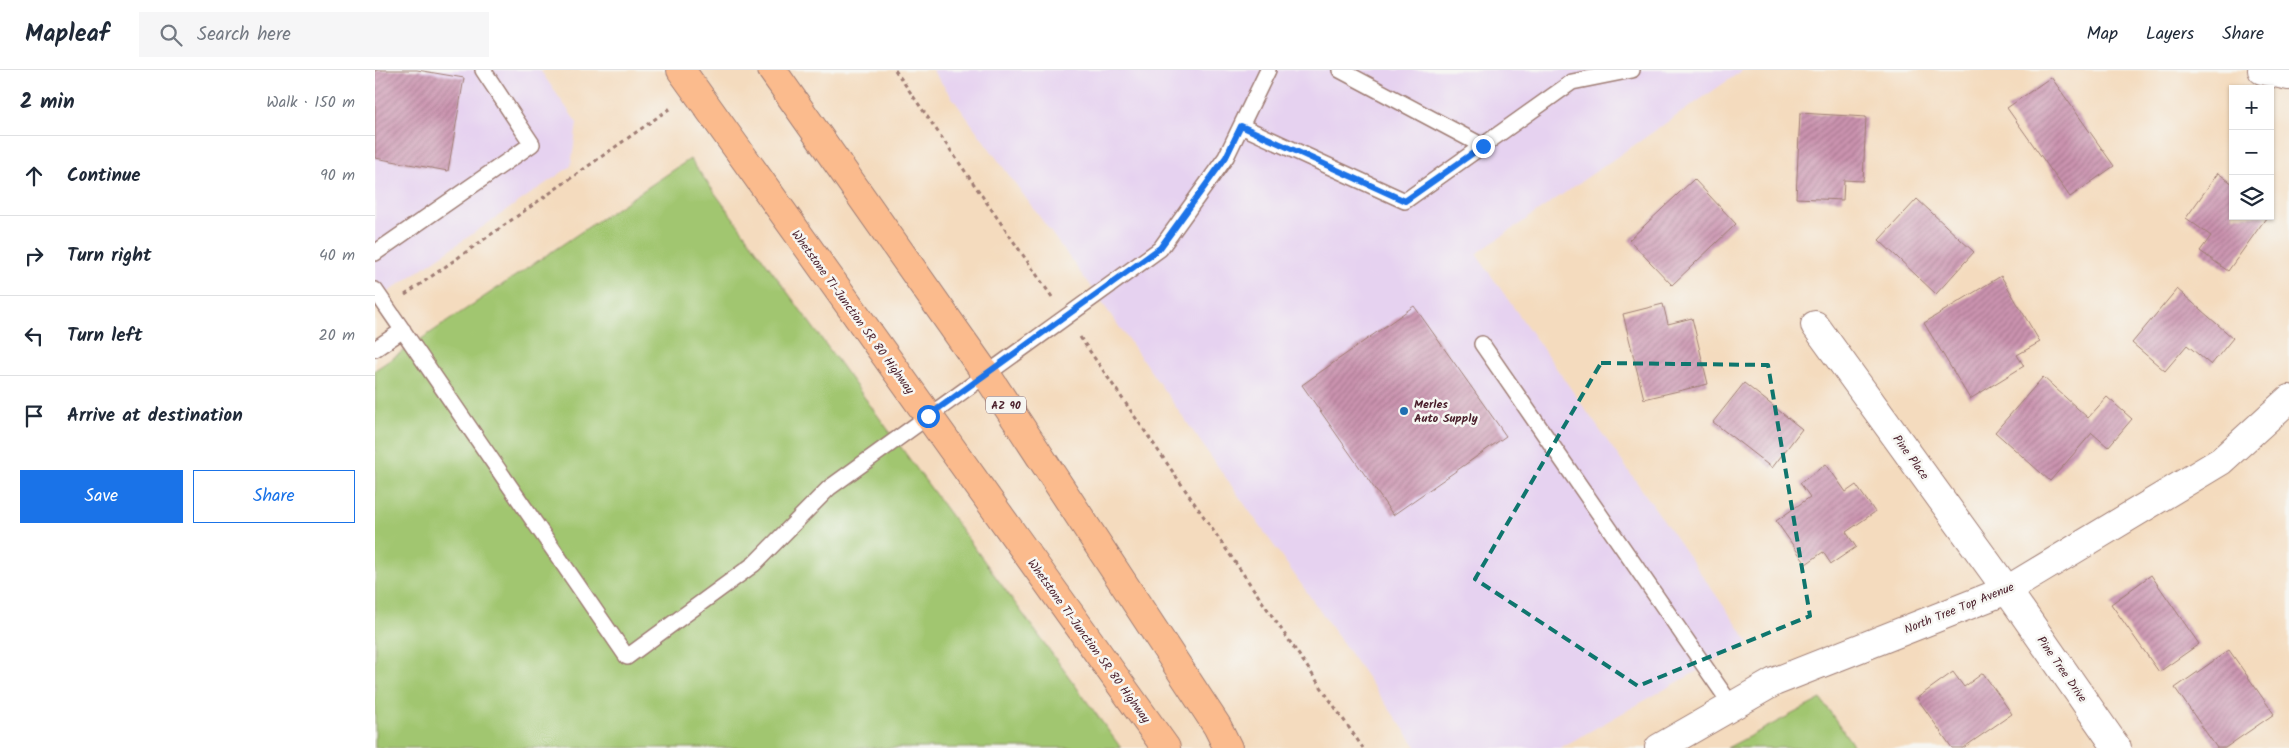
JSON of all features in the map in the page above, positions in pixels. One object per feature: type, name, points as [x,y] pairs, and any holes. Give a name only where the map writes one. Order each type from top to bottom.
[{"type":"highway","name":"AZ 90","points":[[772,70],[986,374],[1217,726],[1228,748]]},
{"type":"highway","name":"Whetstone TI-Junction SR 80 Highway","points":[[688,80],[1167,748]]},
{"type":"street","points":[[2262,70],[2289,76]]},
{"type":"street","name":"Pine Place","points":[[1815,325],[2007,590]]},
{"type":"street","name":"North Tree Top Avenue","points":[[1659,748],[1774,682],[2007,590],[2221,461],[2289,399]]},
{"type":"street","name":"Pine Tree Drive","points":[[2007,590],[2117,748]]},
{"type":"lane","points":[[375,253],[532,144],[483,70]]},
{"type":"lane","points":[[375,290],[627,656],[754,564],[829,488],[1160,248],[1226,157],[1268,70]]},
{"type":"lane","points":[[1340,70],[1483,146]]},
{"type":"lane","points":[[1241,126],[1405,201],[1572,82],[1632,70]]},
{"type":"lane","points":[[375,349],[403,330]]},
{"type":"lane","points":[[1481,344],[1732,706]]},
{"type":"path","points":[[895,70],[1363,748]]},
{"type":"path","points":[[388,307],[688,80]]},
{"type":"highlighted area","points":[[1601,363],[1768,365],[1810,616],[1638,686],[1475,579]]},
{"type":"shaded area","points":[[375,70],[540,70],[577,123],[571,166],[375,301]]},
{"type":"shaded area","points":[[932,70],[1743,70],[1476,254],[1749,642],[1560,748],[1417,748],[1096,294]]},
{"type":"green space","points":[[690,159],[1121,748],[375,748],[375,370]]},
{"type":"green space","points":[[1821,699],[1855,748],[1727,748]]},
{"type":"building","points":[[375,70],[417,70],[464,78],[448,171],[375,158]]},
{"type":"building","points":[[2051,77],[2114,166],[2070,197],[2007,108]]},
{"type":"building","points":[[1800,113],[1866,117],[1863,181],[1844,180],[1843,200],[1796,198]]},
{"type":"building","points":[[2218,173],[2229,181],[2229,220],[2265,220],[2228,271],[2200,251],[2211,236],[2186,218]]},
{"type":"building","points":[[1694,179],[1736,224],[1672,285],[1629,240]]},
{"type":"building","points":[[1917,199],[1974,252],[1936,294],[1879,240]]},
{"type":"building","points":[[2001,276],[2040,342],[2017,355],[2024,366],[1970,399],[1924,323]]},
{"type":"building","points":[[2177,289],[2233,338],[2211,365],[2187,345],[2165,371],[2132,343]]},
{"type":"building","points":[[1663,304],[1668,324],[1692,318],[1708,384],[1644,399],[1623,314]]},
{"type":"building","name":"Merles Auto Supply","points":[[1414,306],[1506,436],[1393,515],[1302,385]]},
{"type":"building","points":[[2043,377],[2088,418],[2107,397],[2132,419],[2108,447],[2092,433],[2050,481],[1995,432]]},
{"type":"building","points":[[1744,383],[1802,429],[1772,468],[1713,422]]},
{"type":"building","points":[[1826,464],[1846,492],[1856,485],[1875,512],[1846,532],[1856,547],[1831,564],[1823,552],[1806,564],[1776,521],[1810,497],[1800,483]]},
{"type":"building","points":[[2151,575],[2199,644],[2159,672],[2111,604]]},
{"type":"building","points":[[2229,650],[2274,714],[2225,748],[2217,748],[2175,688]]},
{"type":"building","points":[[1953,672],[1964,687],[1983,673],[2012,714],[1963,748],[1952,748],[1917,698]]},
{"type":"place","name":"Merles Auto Supply","points":[[1404,411]]},
{"type":"route","points":[[928,416],[1160,248],[1226,157],[1241,126],[1405,201],[1483,146]]}]
